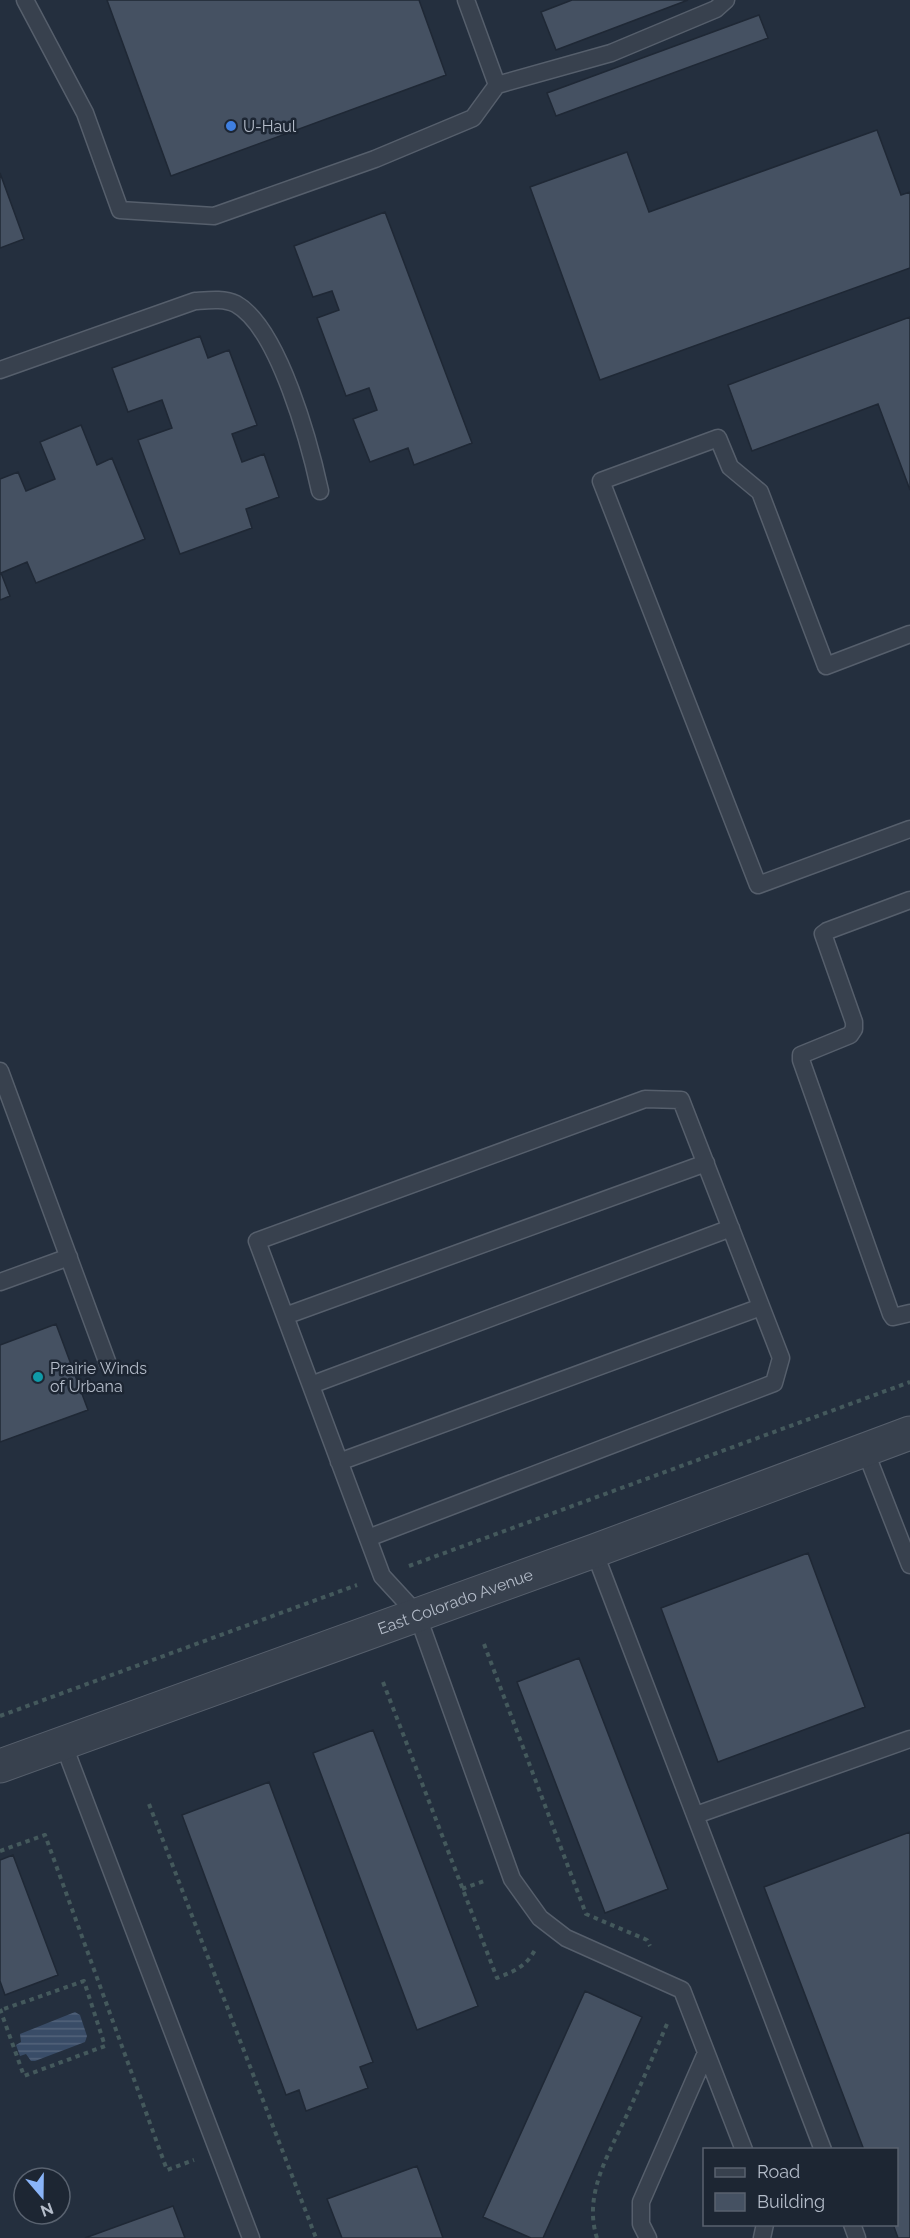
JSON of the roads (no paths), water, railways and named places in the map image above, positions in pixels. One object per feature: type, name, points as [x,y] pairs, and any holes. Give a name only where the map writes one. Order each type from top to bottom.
[{"type":"street","name":"East Colorado Avenue","points":[[0,1766],[594,1551],[910,1433]]},
{"type":"lane","points":[[25,0],[85,113],[120,210],[214,216],[375,159],[473,118],[497,85],[611,53],[716,9],[726,0]]},
{"type":"lane","points":[[466,0],[497,85]]},
{"type":"lane","points":[[0,370],[195,301],[217,299],[236,304],[255,320],[272,344],[309,441],[320,491]]},
{"type":"lane","points":[[910,634],[826,666],[760,492],[730,467],[718,438],[601,481],[758,885],[910,829]]},
{"type":"lane","points":[[910,900],[823,934],[855,1022],[854,1029],[850,1035],[801,1055],[891,1314],[897,1317],[910,1313]]},
{"type":"lane","points":[[0,1071],[108,1364]]},
{"type":"lane","points":[[368,1538],[774,1383],[781,1358],[681,1100],[645,1099],[257,1241],[382,1576],[417,1614],[512,1879],[540,1918],[566,1938],[682,1990],[743,2148]]},
{"type":"lane","points":[[285,1316],[706,1163]]},
{"type":"lane","points":[[311,1385],[731,1228]]},
{"type":"lane","points":[[0,1282],[69,1257]]},
{"type":"lane","points":[[339,1462],[761,1307]]},
{"type":"lane","points":[[865,1450],[910,1565]]},
{"type":"lane","points":[[594,1551],[823,2148]]},
{"type":"lane","points":[[696,1815],[910,1739]]},
{"type":"lane","points":[[63,1743],[251,2238]]},
{"type":"lane","points":[[648,2238],[641,2224],[641,2202],[706,2053]]},
{"type":"water","points":[[75,2012],[80,2015],[87,2036],[85,2042],[35,2061],[31,2061],[26,2054],[20,2056],[16,2045],[21,2042],[20,2034]]},
{"type":"place","name":"U-Haul","points":[[231,126]]},
{"type":"place","name":"Prairie Winds of Urbana","points":[[38,1377]]}]
